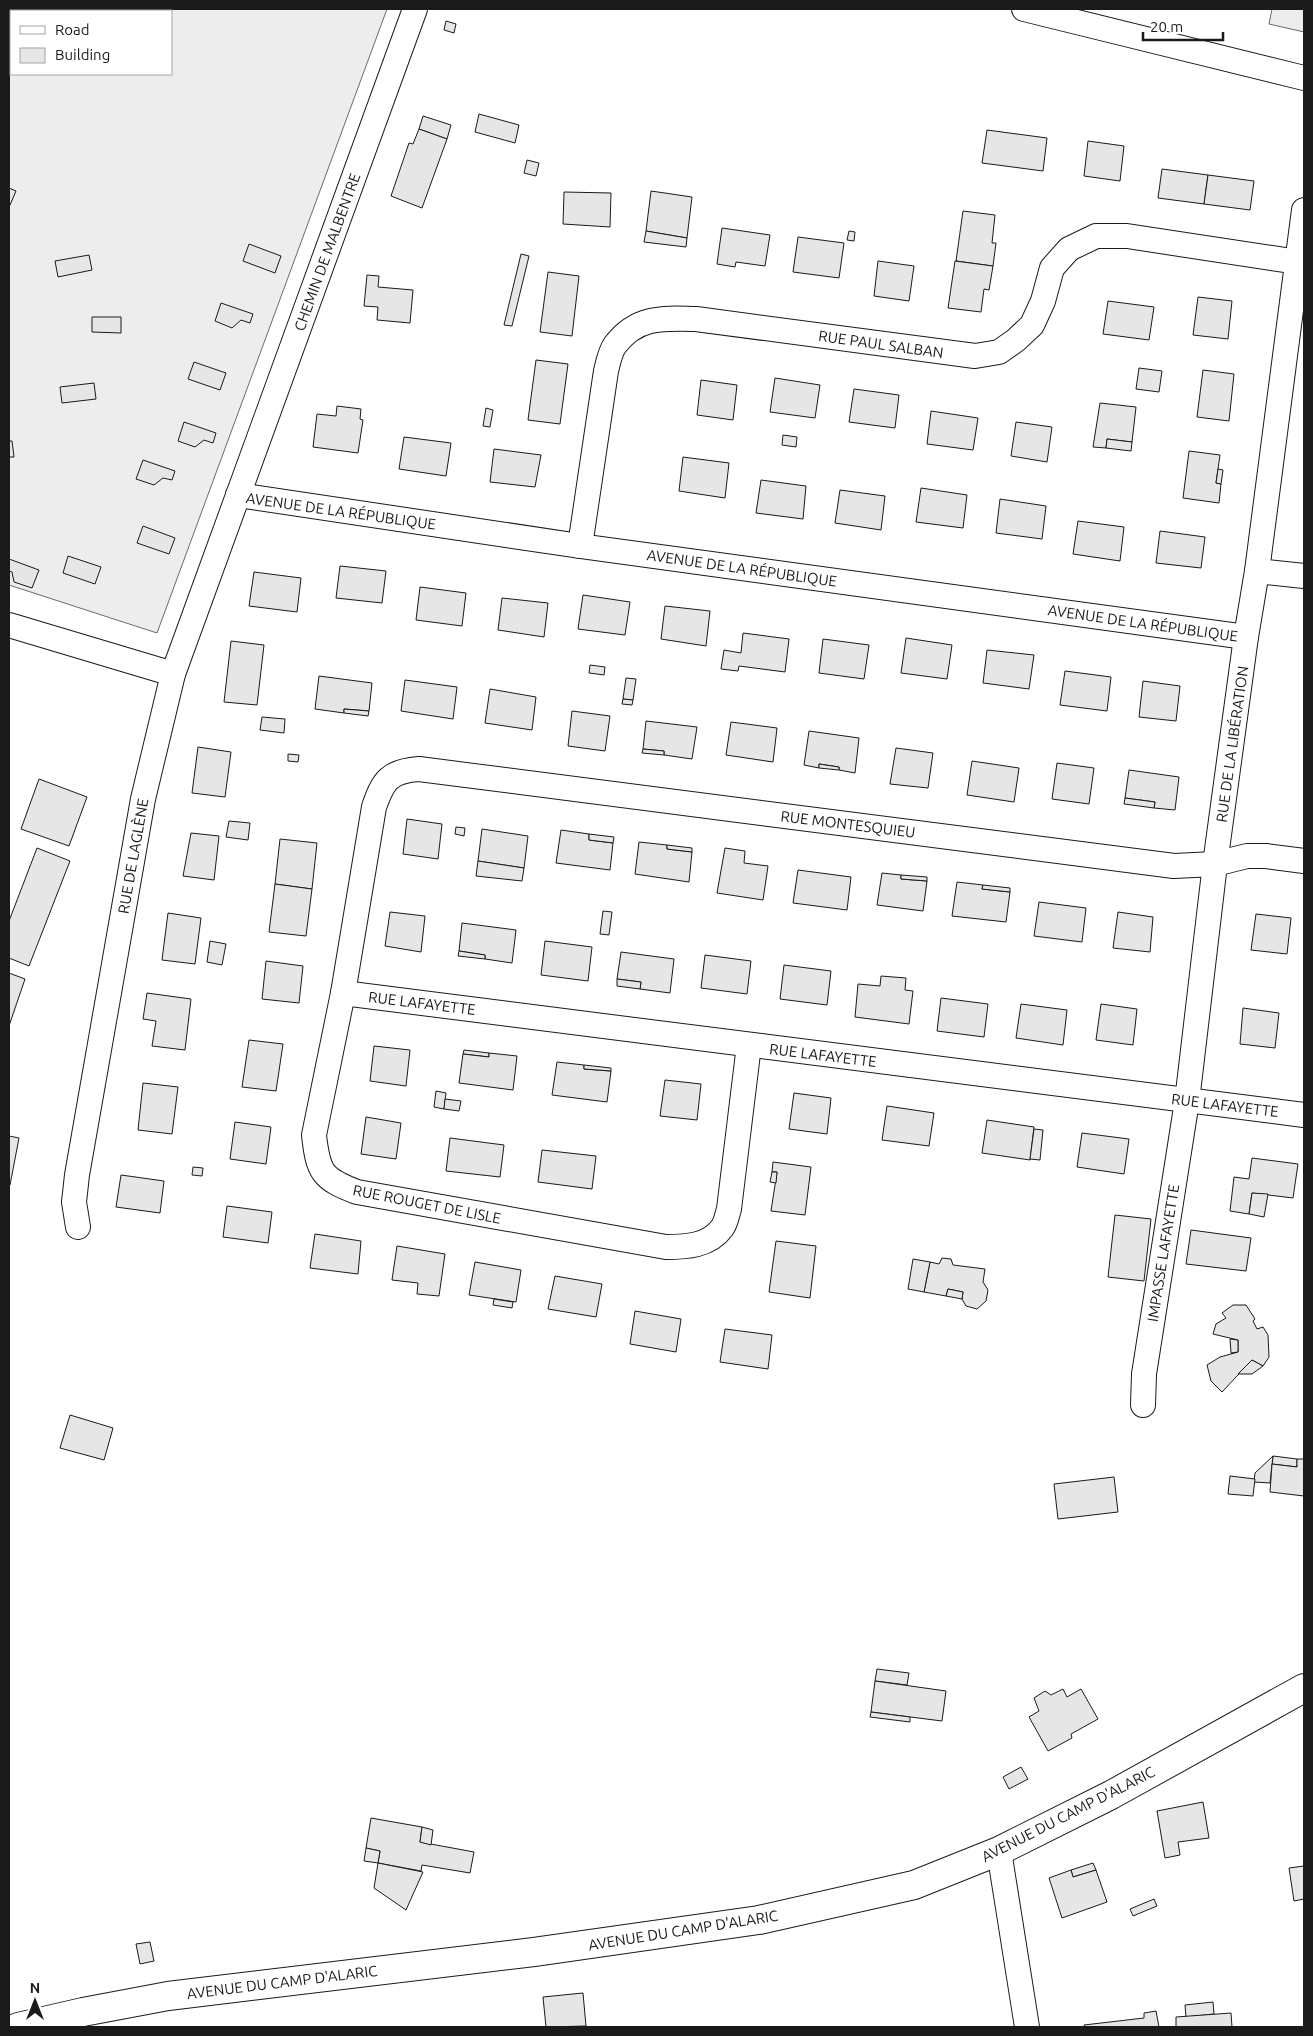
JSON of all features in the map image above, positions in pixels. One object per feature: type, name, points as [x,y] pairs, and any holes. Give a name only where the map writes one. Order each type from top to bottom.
[{"type":"main road","name":"AVENUE DU CAMP D'ALARIC","points":[[18,2027],[83,2012],[168,1996],[534,1952],[759,1920],[914,1885],[999,1851],[1111,1795],[1304,1688]]},
{"type":"street","name":"CHEMIN DE MALBENTRE","points":[[238,495],[415,9]]},
{"type":"street","points":[[1024,9],[1304,78]]},
{"type":"street","name":"RUE DE LA LIBÉRATION","points":[[1187,1101],[1215,864],[1246,637],[1257,571],[1304,210]]},
{"type":"street","name":"RUE PAUL SALBAN","points":[[580,546],[606,371],[614,346],[631,329],[658,318],[696,319],[975,356],[999,352],[1032,325],[1043,301],[1052,268],[1069,249],[1096,236],[1126,236],[1298,262]]},
{"type":"street","name":"AVENUE DE LA RÉPUBLIQUE","points":[[238,495],[580,546],[1246,637]]},
{"type":"street","name":"RUE DE LAGLÈNE","points":[[78,1227],[74,1202],[77,1175],[143,799],[173,674],[238,495]]},
{"type":"street","points":[[1257,571],[1304,576]]},
{"type":"street","points":[[9,625],[173,674]]},
{"type":"street","name":"RUE MONTESQUIEU","points":[[392,776],[405,770],[419,768],[1174,866],[1215,864],[1247,856],[1266,856],[1304,861]]},
{"type":"street","name":"RUE ROUGET DE LISLE","points":[[392,776],[381,787],[374,807],[343,993],[314,1134],[316,1153],[322,1169],[333,1183],[357,1192],[666,1247],[688,1247],[708,1241],[722,1228],[729,1209],[749,1045]]},
{"type":"street","name":"RUE LAFAYETTE","points":[[343,993],[1304,1115]]},
{"type":"street","name":"IMPASSE LAFAYETTE","points":[[1143,1405],[1144,1374],[1187,1101]]},
{"type":"street","points":[[999,1851],[1027,2027]]},
{"type":"shaded area","points":[[9,9],[387,9],[157,633],[9,585]]},
{"type":"shaded area","points":[[1272,9],[1304,9],[1304,32],[1269,24]]},
{"type":"building","points":[[446,21],[456,24],[454,33],[444,30]]},
{"type":"building","points":[[479,114],[519,125],[515,143],[475,132]]},
{"type":"building","points":[[423,116],[451,125],[447,139],[419,129]]},
{"type":"building","points":[[419,129],[447,139],[422,208],[391,196],[409,143],[413,144]]},
{"type":"building","points":[[987,130],[1047,138],[1043,171],[982,163]]},
{"type":"building","points":[[1088,141],[1124,146],[1120,181],[1084,176]]},
{"type":"building","points":[[527,160],[539,163],[536,176],[524,173]]},
{"type":"building","points":[[1162,169],[1208,175],[1204,204],[1158,198]]},
{"type":"building","points":[[1208,175],[1254,181],[1250,210],[1204,204]]},
{"type":"building","points":[[9,188],[16,191],[10,205],[9,205]]},
{"type":"building","points":[[651,191],[692,197],[687,238],[646,231]]},
{"type":"building","points":[[564,192],[611,193],[610,227],[563,224]]},
{"type":"building","points":[[963,211],[995,215],[992,243],[996,243],[993,266],[956,261]]},
{"type":"building","points":[[722,228],[770,235],[765,266],[736,262],[735,267],[717,264]]},
{"type":"building","points":[[646,231],[687,238],[686,247],[644,242]]},
{"type":"building","points":[[849,231],[855,232],[854,241],[847,240]]},
{"type":"building","points":[[798,237],[844,243],[839,278],[793,272]]},
{"type":"building","points":[[249,244],[281,256],[275,273],[243,261]]},
{"type":"building","points":[[521,254],[529,256],[512,326],[504,325]]},
{"type":"building","points":[[89,255],[92,270],[58,277],[55,261]]},
{"type":"building","points":[[878,261],[914,266],[909,301],[874,296]]},
{"type":"building","points":[[955,261],[993,266],[989,290],[984,289],[981,312],[948,308]]},
{"type":"building","points":[[548,272],[579,276],[572,336],[540,332]]},
{"type":"building","points":[[367,275],[379,276],[378,287],[413,290],[410,323],[377,320],[378,307],[364,306]]},
{"type":"building","points":[[1198,297],[1232,301],[1228,339],[1193,335]]},
{"type":"building","points":[[1108,301],[1154,307],[1149,340],[1103,334]]},
{"type":"building","points":[[221,303],[253,314],[250,323],[241,320],[232,328],[215,321]]},
{"type":"building","points":[[92,317],[121,317],[121,333],[92,332]]},
{"type":"building","points":[[536,360],[568,364],[560,424],[528,420]]},
{"type":"building","points":[[194,362],[226,373],[220,390],[188,379]]},
{"type":"building","points":[[1139,368],[1162,371],[1159,392],[1136,389]]},
{"type":"building","points":[[1203,370],[1234,374],[1229,421],[1197,417]]},
{"type":"building","points":[[775,378],[820,385],[815,418],[770,412]]},
{"type":"building","points":[[701,380],[737,385],[733,420],[697,415]]},
{"type":"building","points":[[94,383],[96,399],[62,403],[60,387]]},
{"type":"building","points":[[854,389],[899,395],[895,428],[849,422]]},
{"type":"building","points":[[1100,403],[1136,407],[1132,442],[1107,439],[1106,448],[1093,447]]},
{"type":"building","points":[[337,406],[361,409],[360,419],[363,420],[358,453],[313,447],[317,414],[336,416]]},
{"type":"building","points":[[486,408],[493,410],[490,427],[483,426]]},
{"type":"building","points":[[931,411],[978,418],[973,450],[927,444]]},
{"type":"building","points":[[184,422],[216,433],[213,443],[204,440],[195,447],[178,441]]},
{"type":"building","points":[[1016,422],[1052,427],[1047,462],[1011,456]]},
{"type":"building","points":[[783,435],[797,437],[796,447],[782,445]]},
{"type":"building","points":[[404,437],[451,443],[446,476],[399,469]]},
{"type":"building","points":[[1107,439],[1132,442],[1131,451],[1106,448]]},
{"type":"building","points":[[9,441],[12,441],[14,457],[9,457]]},
{"type":"building","points":[[494,449],[541,455],[535,487],[490,482]]},
{"type":"building","points":[[1189,451],[1220,455],[1216,483],[1221,484],[1219,503],[1183,498]]},
{"type":"building","points":[[683,457],[729,463],[725,498],[679,491]]},
{"type":"building","points":[[143,460],[175,471],[172,480],[163,478],[154,485],[136,479]]},
{"type":"building","points":[[1218,469],[1223,470],[1221,484],[1216,483]]},
{"type":"building","points":[[761,480],[806,486],[803,519],[756,513]]},
{"type":"building","points":[[921,488],[967,495],[963,528],[916,522]]},
{"type":"building","points":[[840,490],[885,496],[881,530],[835,523]]},
{"type":"building","points":[[1000,499],[1046,506],[1042,539],[996,533]]},
{"type":"building","points":[[1078,521],[1124,527],[1120,561],[1073,554]]},
{"type":"building","points":[[143,526],[175,538],[169,554],[137,543]]},
{"type":"building","points":[[1160,531],[1205,537],[1201,568],[1156,563]]},
{"type":"building","points":[[68,556],[101,567],[95,584],[63,573]]},
{"type":"building","points":[[9,559],[39,570],[32,588],[14,582],[12,572],[9,571]]},
{"type":"building","points":[[340,566],[386,571],[382,603],[336,598]]},
{"type":"building","points":[[254,572],[301,578],[297,612],[249,606]]},
{"type":"building","points":[[420,587],[466,593],[462,626],[416,620]]},
{"type":"building","points":[[583,595],[630,602],[625,635],[578,629]]},
{"type":"building","points":[[502,598],[548,603],[544,637],[498,630]]},
{"type":"building","points":[[665,606],[710,611],[706,646],[661,639]]},
{"type":"building","points":[[743,633],[789,639],[785,672],[739,666],[738,671],[721,669],[724,650],[741,653]]},
{"type":"building","points":[[906,638],[952,645],[947,679],[901,673]]},
{"type":"building","points":[[823,639],[869,645],[864,679],[819,673]]},
{"type":"building","points":[[231,641],[264,645],[257,705],[224,702]]},
{"type":"building","points":[[987,650],[1034,655],[1029,689],[983,683]]},
{"type":"building","points":[[590,665],[605,667],[604,675],[589,673]]},
{"type":"building","points":[[1065,671],[1111,677],[1107,711],[1060,705]]},
{"type":"building","points":[[319,676],[372,683],[369,711],[344,709],[344,713],[315,709]]},
{"type":"building","points":[[626,678],[636,679],[633,700],[623,699]]},
{"type":"building","points":[[405,680],[457,687],[453,719],[401,711]]},
{"type":"building","points":[[1143,681],[1180,686],[1176,721],[1139,717]]},
{"type":"building","points":[[490,689],[536,697],[532,730],[485,723]]},
{"type":"building","points":[[623,699],[633,700],[632,705],[622,704]]},
{"type":"building","points":[[344,709],[369,711],[368,716],[344,713]]},
{"type":"building","points":[[572,711],[610,716],[605,751],[568,746]]},
{"type":"building","points":[[262,717],[285,719],[284,733],[260,730]]},
{"type":"building","points":[[646,721],[697,727],[692,759],[664,755],[664,751],[643,749]]},
{"type":"building","points":[[731,722],[777,728],[773,762],[726,755]]},
{"type":"building","points":[[809,731],[859,738],[855,773],[839,770],[839,767],[819,764],[819,768],[804,765]]},
{"type":"building","points":[[198,747],[231,752],[225,797],[192,793]]},
{"type":"building","points":[[896,748],[933,753],[928,788],[890,784]]},
{"type":"building","points":[[643,749],[664,751],[664,755],[642,753]]},
{"type":"building","points":[[288,754],[299,755],[298,762],[288,761]]},
{"type":"building","points":[[972,761],[1019,768],[1014,802],[967,795]]},
{"type":"building","points":[[1057,763],[1094,768],[1089,804],[1052,799]]},
{"type":"building","points":[[819,764],[839,767],[839,770],[819,768]]},
{"type":"building","points":[[1129,770],[1179,777],[1175,810],[1154,808],[1155,802],[1125,798]]},
{"type":"building","points":[[39,779],[87,797],[69,846],[21,829]]},
{"type":"building","points":[[1125,798],[1155,802],[1154,808],[1124,804]]},
{"type":"building","points":[[407,819],[442,824],[438,859],[403,854]]},
{"type":"building","points":[[229,821],[250,823],[248,840],[226,837]]},
{"type":"building","points":[[456,827],[465,828],[464,836],[455,834]]},
{"type":"building","points":[[482,829],[528,836],[524,868],[478,861]]},
{"type":"building","points":[[561,830],[589,834],[589,840],[613,843],[610,870],[556,863]]},
{"type":"building","points":[[191,833],[219,836],[214,880],[183,876]]},
{"type":"building","points":[[589,834],[614,837],[613,843],[589,840]]},
{"type":"building","points":[[280,839],[317,843],[312,889],[275,884]]},
{"type":"building","points":[[639,842],[667,845],[667,849],[692,852],[689,882],[635,874]]},
{"type":"building","points":[[667,845],[692,848],[692,852],[667,849]]},
{"type":"building","points":[[37,848],[70,861],[29,966],[9,958],[9,921]]},
{"type":"building","points":[[725,848],[745,851],[744,863],[768,866],[763,900],[717,893]]},
{"type":"building","points":[[478,861],[524,868],[522,881],[476,876]]},
{"type":"building","points":[[798,870],[851,877],[847,910],[793,903]]},
{"type":"building","points":[[882,873],[901,875],[901,879],[927,881],[923,911],[877,905]]},
{"type":"building","points":[[901,875],[927,877],[927,881],[901,879]]},
{"type":"building","points":[[957,882],[983,885],[982,889],[1010,892],[1006,922],[952,916]]},
{"type":"building","points":[[275,884],[312,889],[306,936],[269,932]]},
{"type":"building","points":[[983,885],[1010,888],[1010,892],[982,889]]},
{"type":"building","points":[[1039,902],[1086,908],[1082,942],[1034,936]]},
{"type":"building","points":[[603,911],[612,912],[609,935],[600,934]]},
{"type":"building","points":[[390,912],[425,916],[421,952],[385,946]]},
{"type":"building","points":[[1118,912],[1153,917],[1150,952],[1113,948]]},
{"type":"building","points":[[168,913],[201,918],[195,964],[162,960]]},
{"type":"building","points":[[1256,914],[1291,918],[1287,954],[1251,950]]},
{"type":"building","points":[[462,923],[516,930],[512,963],[485,959],[485,955],[459,951]]},
{"type":"building","points":[[210,941],[226,944],[222,965],[207,962]]},
{"type":"building","points":[[545,941],[592,947],[588,981],[541,975]]},
{"type":"building","points":[[459,951],[485,955],[485,959],[458,956]]},
{"type":"building","points":[[621,952],[674,959],[670,993],[640,989],[641,982],[617,979]]},
{"type":"building","points":[[705,955],[751,961],[747,994],[701,988]]},
{"type":"building","points":[[266,961],[303,966],[299,1003],[262,999]]},
{"type":"building","points":[[784,965],[831,971],[827,1005],[780,999]]},
{"type":"building","points":[[9,973],[25,979],[9,1026]]},
{"type":"building","points":[[881,976],[906,978],[905,990],[913,991],[909,1024],[855,1017],[858,984],[880,986]]},
{"type":"building","points":[[617,979],[641,982],[640,989],[617,986]]},
{"type":"building","points":[[147,993],[191,999],[185,1050],[152,1046],[156,1021],[143,1019]]},
{"type":"building","points":[[941,998],[988,1004],[984,1037],[937,1031]]},
{"type":"building","points":[[1021,1004],[1067,1010],[1063,1045],[1016,1038]]},
{"type":"building","points":[[1101,1004],[1137,1009],[1133,1045],[1096,1040]]},
{"type":"building","points":[[1243,1008],[1279,1013],[1275,1048],[1240,1044]]},
{"type":"building","points":[[249,1040],[283,1044],[276,1091],[242,1087]]},
{"type":"building","points":[[374,1046],[410,1050],[406,1086],[370,1081]]},
{"type":"building","points":[[464,1050],[489,1053],[489,1057],[463,1054]]},
{"type":"building","points":[[489,1053],[517,1056],[513,1090],[459,1083],[463,1054],[489,1057]]},
{"type":"building","points":[[557,1062],[584,1065],[584,1069],[611,1071],[607,1102],[552,1095]]},
{"type":"building","points":[[584,1065],[611,1068],[611,1071],[584,1069]]},
{"type":"building","points":[[665,1080],[701,1084],[697,1120],[660,1116]]},
{"type":"building","points":[[143,1083],[178,1087],[172,1134],[138,1130]]},
{"type":"building","points":[[436,1091],[446,1093],[444,1109],[434,1107]]},
{"type":"building","points":[[794,1093],[831,1098],[827,1134],[789,1129]]},
{"type":"building","points":[[445,1099],[461,1101],[459,1111],[444,1109]]},
{"type":"building","points":[[887,1106],[934,1113],[929,1146],[882,1140]]},
{"type":"building","points":[[366,1117],[401,1123],[396,1159],[361,1154]]},
{"type":"building","points":[[987,1120],[1034,1127],[1030,1160],[982,1153]]},
{"type":"building","points":[[235,1122],[271,1127],[266,1164],[230,1159]]},
{"type":"building","points":[[1034,1129],[1043,1130],[1040,1160],[1030,1159]]},
{"type":"building","points":[[1082,1133],[1129,1139],[1124,1174],[1077,1167]]},
{"type":"building","points":[[9,1136],[19,1138],[10,1185],[9,1185]]},
{"type":"building","points":[[450,1138],[504,1145],[500,1177],[446,1171]]},
{"type":"building","points":[[542,1150],[596,1156],[592,1189],[538,1182]]},
{"type":"building","points":[[1252,1158],[1298,1164],[1293,1198],[1252,1193],[1249,1214],[1230,1211],[1234,1177],[1249,1179]]},
{"type":"building","points":[[773,1162],[811,1167],[805,1215],[771,1211],[777,1172],[772,1172]]},
{"type":"building","points":[[193,1167],[203,1168],[202,1176],[192,1175]]},
{"type":"building","points":[[772,1172],[777,1172],[776,1183],[770,1182]]},
{"type":"building","points":[[121,1175],[164,1181],[160,1213],[116,1207]]},
{"type":"building","points":[[1252,1193],[1268,1194],[1264,1217],[1249,1214]]},
{"type":"building","points":[[227,1206],[272,1212],[268,1243],[223,1237]]},
{"type":"building","points":[[1115,1215],[1151,1219],[1144,1281],[1108,1277]]},
{"type":"building","points":[[1191,1230],[1251,1238],[1246,1271],[1186,1264]]},
{"type":"building","points":[[315,1234],[361,1241],[358,1274],[310,1268]]},
{"type":"building","points":[[776,1241],[816,1246],[810,1298],[769,1292]]},
{"type":"building","points":[[397,1246],[445,1254],[439,1296],[417,1294],[418,1283],[392,1280]]},
{"type":"building","points":[[942,1258],[951,1259],[953,1265],[985,1269],[983,1282],[988,1290],[986,1301],[977,1309],[966,1306],[962,1299],[963,1292],[948,1289],[946,1296],[924,1292],[930,1262],[939,1264]]},
{"type":"building","points":[[913,1259],[930,1262],[924,1292],[908,1289]]},
{"type":"building","points":[[475,1262],[521,1270],[516,1302],[469,1295]]},
{"type":"building","points":[[555,1276],[602,1284],[596,1317],[548,1309]]},
{"type":"building","points":[[948,1289],[963,1292],[962,1299],[946,1296]]},
{"type":"building","points":[[494,1299],[513,1302],[512,1308],[493,1305]]},
{"type":"building","points":[[1233,1305],[1246,1305],[1255,1319],[1253,1321],[1257,1329],[1263,1327],[1268,1335],[1269,1357],[1263,1366],[1252,1360],[1222,1392],[1211,1381],[1207,1365],[1220,1357],[1238,1352],[1238,1340],[1213,1334],[1216,1324],[1226,1318],[1222,1313]]},
{"type":"building","points":[[635,1311],[681,1319],[676,1352],[630,1344]]},
{"type":"building","points":[[725,1329],[772,1335],[768,1369],[720,1362]]},
{"type":"building","points":[[1230,1339],[1238,1340],[1238,1352],[1231,1353]]},
{"type":"building","points":[[1252,1360],[1263,1366],[1252,1374],[1238,1374]]},
{"type":"building","points":[[70,1415],[113,1428],[104,1460],[60,1448]]},
{"type":"building","points":[[1273,1456],[1297,1459],[1297,1467],[1272,1464]]},
{"type":"building","points":[[1273,1456],[1270,1483],[1254,1482],[1255,1473]]},
{"type":"building","points":[[1297,1459],[1304,1459],[1304,1496],[1270,1492],[1272,1464],[1297,1467]]},
{"type":"building","points":[[1230,1476],[1255,1479],[1253,1496],[1228,1494]]},
{"type":"building","points":[[1114,1477],[1118,1512],[1058,1519],[1054,1484]]},
{"type":"building","points":[[877,1669],[909,1673],[907,1685],[875,1681]]},
{"type":"building","points":[[875,1681],[946,1691],[942,1721],[871,1712]]},
{"type":"building","points":[[1063,1689],[1067,1697],[1081,1689],[1098,1719],[1071,1734],[1072,1738],[1048,1751],[1029,1717],[1039,1711],[1034,1698],[1045,1691],[1051,1695]]},
{"type":"building","points":[[871,1712],[910,1717],[910,1722],[870,1717]]},
{"type":"building","points":[[1021,1767],[1028,1779],[1009,1789],[1003,1777]]},
{"type":"building","points":[[1203,1802],[1209,1838],[1178,1842],[1180,1855],[1165,1858],[1157,1811]]},
{"type":"building","points":[[371,1818],[422,1827],[420,1842],[474,1852],[470,1873],[422,1865],[421,1871],[378,1863],[380,1851],[366,1848]]},
{"type":"building","points":[[422,1827],[433,1830],[431,1845],[420,1842]]},
{"type":"building","points":[[366,1848],[380,1851],[378,1863],[364,1861]]},
{"type":"building","points":[[378,1863],[423,1872],[406,1910],[374,1888]]},
{"type":"building","points":[[1093,1863],[1096,1870],[1073,1877],[1071,1870]]},
{"type":"building","points":[[1304,1866],[1304,1899],[1294,1901],[1289,1868]]},
{"type":"building","points":[[1071,1870],[1073,1877],[1096,1870],[1107,1902],[1062,1918],[1049,1878]]},
{"type":"building","points":[[1154,1899],[1157,1906],[1133,1916],[1130,1909]]},
{"type":"building","points":[[150,1942],[154,1961],[140,1964],[136,1944]]},
{"type":"building","points":[[583,1993],[586,2026],[546,2027],[543,1997]]},
{"type":"building","points":[[1213,2002],[1214,2014],[1186,2017],[1185,2005]]},
{"type":"building","points":[[1156,2011],[1159,2027],[1085,2027],[1084,2025],[1144,2018],[1144,2013]]},
{"type":"building","points":[[1231,2013],[1232,2027],[1176,2027],[1176,2017]]}]
